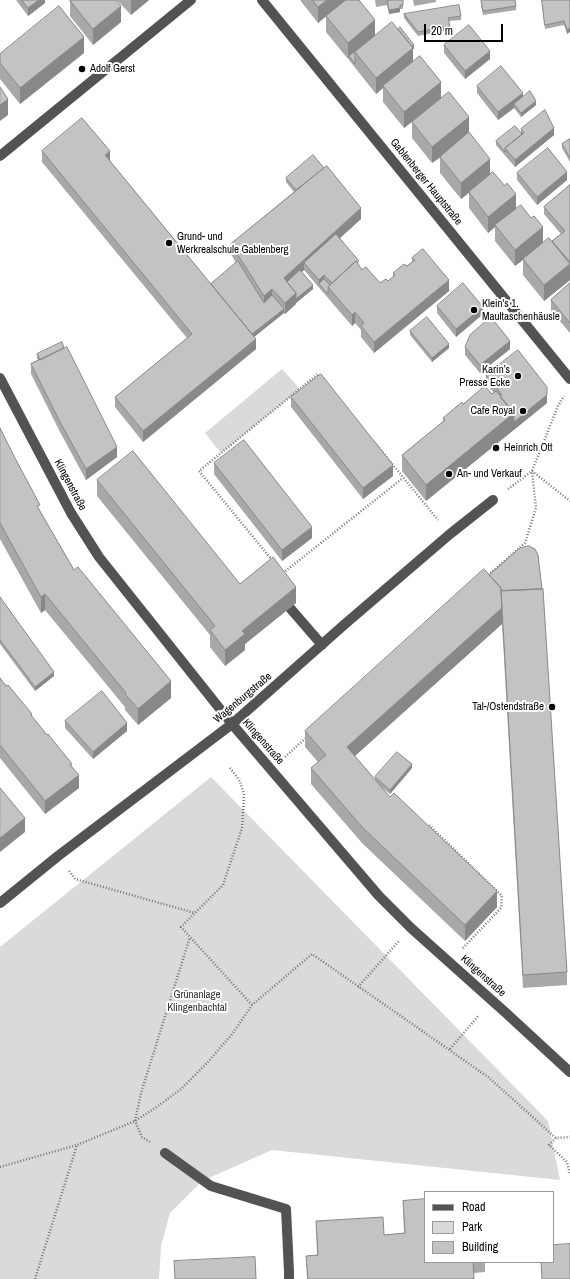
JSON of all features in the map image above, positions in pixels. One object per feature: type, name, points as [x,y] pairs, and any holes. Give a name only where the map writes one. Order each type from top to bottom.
[{"type":"street","points":[[0,156],[191,0]]},
{"type":"street","name":"Gablenberger Hauptstraße","points":[[262,0],[570,379]]},
{"type":"street","name":"Klingenstraße","points":[[0,378],[71,513],[98,557],[232,724],[379,896],[411,928],[570,1072]]},
{"type":"street","name":"Wagenburgstraße","points":[[0,903],[58,856],[232,724],[450,534],[493,500]]},
{"type":"street","points":[[290,608],[322,645]]},
{"type":"street","points":[[165,1153],[211,1186],[286,1209],[288,1279]]},
{"type":"path","points":[[273,561],[199,471],[318,374],[323,380]]},
{"type":"path","points":[[484,579],[525,543],[536,508],[532,471],[558,406],[567,390]]},
{"type":"path","points":[[373,441],[450,534]]},
{"type":"path","points":[[493,500],[532,471]]},
{"type":"path","points":[[532,471],[570,501]]},
{"type":"path","points":[[278,567],[282,574],[403,478]]},
{"type":"path","points":[[271,770],[310,735]]},
{"type":"path","points":[[230,768],[240,781],[244,795],[242,828],[223,885],[181,927],[252,1005]]},
{"type":"path","points":[[425,830],[429,825],[502,896],[501,908],[450,962]]},
{"type":"path","points":[[58,856],[75,879],[195,913]]},
{"type":"path","points":[[471,874],[475,870]]},
{"type":"path","points":[[358,987],[411,928]]},
{"type":"path","points":[[165,1153],[142,1137],[135,1121],[141,1093],[190,936]]},
{"type":"path","points":[[0,1167],[77,1145],[135,1121],[158,1106],[181,1089],[211,1058],[233,1033],[252,1005],[312,954],[488,1077],[556,1138]]},
{"type":"path","points":[[450,1049],[492,1000]]},
{"type":"path","points":[[570,1137],[556,1138],[549,1145],[567,1162],[570,1174]]},
{"type":"path","points":[[35,1279],[77,1145]]},
{"type":"green space","points":[[282,369],[300,389],[221,453],[205,433]]},
{"type":"green space","name":"Grünanlage Klingenbachtal","points":[[211,777],[548,1121],[560,1180],[272,1150],[202,1181],[170,1213],[161,1246],[159,1279],[0,1279],[0,947]]},
{"type":"building","points":[[22,0],[39,0],[28,8]]},
{"type":"building","points":[[70,0],[116,0],[121,6],[93,29]]},
{"type":"building","points":[[313,0],[327,0],[318,7]]},
{"type":"building","points":[[346,0],[359,0],[375,20],[348,43],[326,16]]},
{"type":"building","points":[[403,0],[403,5],[400,5],[400,8],[389,10],[387,1]]},
{"type":"building","points":[[515,0],[516,6],[483,11],[481,1]]},
{"type":"building","points":[[542,0],[570,0],[570,28],[567,30],[564,21],[545,25]]},
{"type":"building","points":[[459,5],[461,16],[448,18],[450,26],[418,32],[404,14]]},
{"type":"building","points":[[59,6],[84,37],[20,88],[0,63],[0,54]]},
{"type":"building","points":[[392,22],[413,48],[376,78],[355,52]]},
{"type":"building","points":[[469,25],[490,51],[465,71],[444,45]]},
{"type":"building","points":[[400,27],[414,45],[412,46],[398,29]]},
{"type":"building","points":[[355,52],[355,64],[349,56]]},
{"type":"building","points":[[420,56],[441,82],[404,112],[383,86]]},
{"type":"building","points":[[501,66],[523,93],[498,112],[477,86]]},
{"type":"building","points":[[0,87],[8,99],[0,105]]},
{"type":"building","points":[[530,91],[536,101],[521,113],[514,104]]},
{"type":"building","points":[[449,92],[469,117],[432,147],[412,122]]},
{"type":"building","points":[[545,110],[554,128],[515,160],[505,148],[524,133],[521,129]]},
{"type":"building","points":[[82,118],[110,151],[105,155],[256,339],[143,431],[115,397],[192,334],[42,151]]},
{"type":"building","points":[[515,126],[522,134],[505,148],[505,152],[496,141]]},
{"type":"building","points":[[469,132],[490,159],[461,183],[440,157]]},
{"type":"building","points":[[570,139],[570,158],[562,144]]},
{"type":"building","points":[[548,148],[567,172],[537,197],[517,173]]},
{"type":"building","points":[[313,155],[324,168],[296,190],[286,178]]},
{"type":"building","points":[[327,166],[361,208],[284,278],[296,293],[285,303],[272,289],[264,296],[231,244]]},
{"type":"building","points":[[493,172],[505,186],[507,183],[516,194],[488,217],[469,192]]},
{"type":"building","points":[[570,185],[570,262],[552,241],[565,231],[544,207]]},
{"type":"building","points":[[521,205],[531,218],[534,216],[543,227],[515,250],[495,225]]},
{"type":"building","points":[[336,234],[359,261],[357,263],[356,261],[332,283],[324,275],[319,280],[304,263]]},
{"type":"building","points":[[549,238],[570,264],[544,285],[523,259]]},
{"type":"building","points":[[423,249],[449,280],[374,342],[361,326],[364,323],[355,312],[352,315],[328,287],[356,261],[362,270],[366,267],[380,283],[386,279],[388,281],[395,275],[393,273],[404,264],[407,266],[415,260],[412,258]]},
{"type":"building","points":[[238,261],[264,303],[272,295],[284,309],[252,334],[211,284]]},
{"type":"building","points":[[300,270],[313,285],[296,299],[296,293],[287,282]]},
{"type":"building","points":[[324,279],[330,285],[328,287],[328,294],[319,284]]},
{"type":"building","points":[[463,283],[483,307],[456,329],[437,306]]},
{"type":"building","points":[[570,283],[570,323],[551,300]]},
{"type":"building","points":[[427,317],[449,344],[432,358],[410,331]]},
{"type":"building","points":[[491,317],[510,341],[480,365],[465,347],[470,335]]},
{"type":"building","points":[[62,342],[64,348],[40,360],[37,354]]},
{"type":"building","points":[[67,347],[117,447],[86,469],[60,422],[31,364]]},
{"type":"building","points":[[518,350],[547,387],[547,395],[514,422],[514,413],[500,397],[502,395],[486,375]]},
{"type":"building","points":[[321,374],[393,465],[363,488],[291,397]]},
{"type":"building","points":[[485,386],[492,394],[496,391],[514,413],[426,485],[402,455],[445,420],[443,418],[462,402],[463,404]]},
{"type":"building","points":[[0,428],[40,505],[37,506],[74,570],[78,567],[171,681],[138,709],[45,594],[41,597],[0,523]]},
{"type":"building","points":[[244,440],[312,527],[282,550],[214,463]]},
{"type":"building","points":[[133,451],[240,584],[273,557],[296,587],[242,631],[245,634],[225,650],[210,630],[215,626],[97,480]]},
{"type":"building","points":[[529,546],[535,549],[538,555],[542,589],[501,591],[501,588],[489,575],[520,548]]},
{"type":"building","points":[[484,569],[501,588],[502,608],[347,747],[390,797],[394,793],[497,891],[465,925],[362,827],[311,768],[326,755],[305,731]]},
{"type":"building","points":[[543,589],[567,972],[523,975],[501,591]]},
{"type":"building","points":[[0,597],[54,672],[35,687],[0,640]]},
{"type":"building","points":[[0,678],[6,686],[8,685],[32,714],[31,715],[72,764],[70,765],[79,775],[45,801],[0,745]]},
{"type":"building","points":[[102,691],[127,723],[93,752],[65,721]]},
{"type":"building","points":[[397,752],[412,764],[390,790],[375,777]]},
{"type":"building","points":[[0,788],[25,818],[0,838]]},
{"type":"building","points":[[424,1199],[424,1263],[473,1263],[474,1279],[308,1279],[306,1256],[318,1255],[316,1221],[383,1217],[384,1235],[405,1233],[403,1201]]},
{"type":"building","points":[[570,1244],[570,1279],[542,1279],[541,1263],[554,1263],[554,1245]]},
{"type":"building","points":[[255,1257],[256,1279],[175,1279],[174,1261]]},
{"type":"place","name":"Adolf Gerst","points":[[82,69]]},
{"type":"place","name":"Grund- und Werkrealschule Gablenberg","points":[[169,243]]},
{"type":"place","name":"Klein's 1. Maultaschenhäusle","points":[[474,310]]},
{"type":"place","name":"Karin’s Presse Ecke","points":[[518,376]]},
{"type":"place","name":"Cafe Royal","points":[[523,411]]},
{"type":"place","name":"Heinrich Ott","points":[[496,448]]},
{"type":"place","name":"An- und Verkauf","points":[[449,474]]},
{"type":"place","name":"Tal-/Ostendstraße","points":[[552,707]]}]
